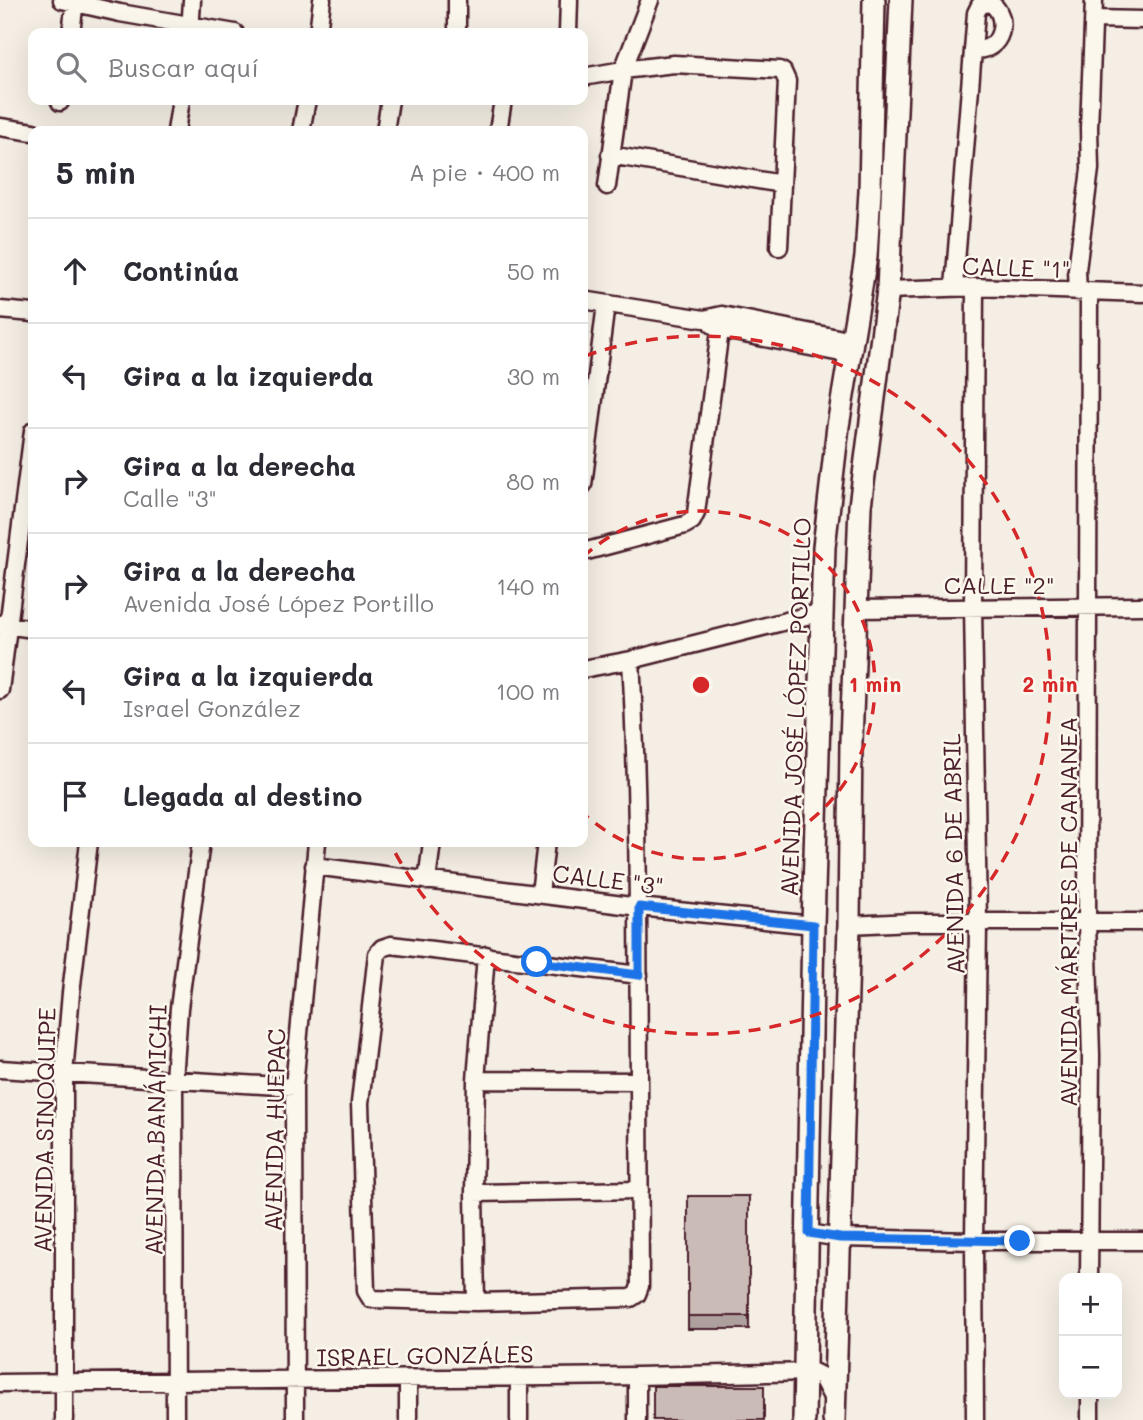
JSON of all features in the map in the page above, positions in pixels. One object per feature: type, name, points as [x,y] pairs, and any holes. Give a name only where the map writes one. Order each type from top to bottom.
[{"type":"main road","name":"AVENIDA JOSÉ LÓPEZ PORTILLO","points":[[804,1420],[813,925],[824,547],[838,426],[852,348],[869,222],[874,0]]},
{"type":"main road","points":[[834,1410],[849,925],[851,741],[860,506],[888,290],[901,0]]},
{"type":"main road","points":[[829,509],[830,577],[837,593],[856,609]]},
{"type":"main road","points":[[822,612],[838,618],[844,629],[845,700],[851,741]]},
{"type":"street","points":[[191,28],[192,0]]},
{"type":"street","points":[[318,28],[321,0]]},
{"type":"street","points":[[457,0],[457,28]]},
{"type":"street","points":[[568,28],[569,0]]},
{"type":"street","points":[[607,186],[622,70],[650,0]]},
{"type":"street","name":"AVENIDA MÁRTIRES DE CANANEA","points":[[1089,1273],[1089,606],[1084,292],[1077,270],[1090,169],[1094,0]]},
{"type":"street","points":[[71,28],[71,2],[182,28]]},
{"type":"street","points":[[1094,19],[1143,20]]},
{"type":"street","points":[[954,288],[974,49]]},
{"type":"street","points":[[588,76],[674,64],[783,72],[788,80],[779,247]]},
{"type":"street","points":[[177,126],[180,105]]},
{"type":"street","points":[[302,126],[306,105]]},
{"type":"street","points":[[386,126],[389,105]]},
{"type":"street","points":[[499,126],[502,105]]},
{"type":"street","points":[[0,127],[28,131]]},
{"type":"street","points":[[610,155],[782,184]]},
{"type":"street","name":"CALLE \"1\"","points":[[888,290],[975,287],[1143,293]]},
{"type":"street","name":"AVENIDA 6 DE ABRIL","points":[[975,287],[973,606],[978,923],[975,1420]]},
{"type":"street","points":[[588,301],[704,319],[852,348]]},
{"type":"street","points":[[588,446],[606,304]]},
{"type":"street","points":[[0,310],[28,313]]},
{"type":"street","points":[[588,551],[692,521],[696,513],[720,322]]},
{"type":"street","points":[[0,690],[4,625],[28,464]]},
{"type":"street","name":"CALLE \"2\"","points":[[856,609],[1143,606]]},
{"type":"street","points":[[588,668],[631,660],[822,612]]},
{"type":"street","points":[[4,625],[28,627]]},
{"type":"street","points":[[631,660],[639,907],[640,1286],[637,1294],[631,1298],[476,1302],[377,1300],[367,1296],[360,1103],[377,954],[382,948],[391,945],[639,975]]},
{"type":"street","name":"AVENIDA SINOQUIPE","points":[[64,1420],[64,1074],[88,847]]},
{"type":"street","name":"AVENIDA BANÁMICHI","points":[[175,1420],[174,1080],[179,1008],[200,847]]},
{"type":"street","name":"AVENIDA HUEPAC","points":[[295,1420],[294,1087],[316,847]]},
{"type":"street","points":[[427,881],[431,847]]},
{"type":"street","points":[[540,894],[545,847]]},
{"type":"street","name":"CALLE \"3\"","points":[[314,866],[639,907],[813,925]]},
{"type":"street","points":[[849,925],[1143,922]]},
{"type":"street","points":[[476,1302],[476,1080],[486,956]]},
{"type":"street","points":[[0,1069],[294,1087]]},
{"type":"street","points":[[476,1080],[639,1081]]},
{"type":"street","points":[[474,1193],[640,1190]]},
{"type":"street","points":[[809,1233],[840,1238],[1143,1241]]},
{"type":"street","points":[[806,1372],[821,1376],[834,1410]]},
{"type":"street","name":"ISRAEL GONZÁLES","points":[[0,1383],[806,1372]]},
{"type":"street","points":[[637,1376],[637,1420]]},
{"type":"street","points":[[519,1377],[519,1420]]},
{"type":"street","points":[[408,1379],[408,1420]]},
{"type":"street","points":[[1090,1399],[1090,1420]]},
{"type":"building","points":[[688,1196],[749,1196],[749,1316],[688,1316]]},
{"type":"building","points":[[653,1386],[764,1386],[764,1420],[653,1420]]},
{"type":"route","points":[[537,962],[639,975],[639,907],[813,925],[809,1233],[840,1238],[1020,1241]]}]
